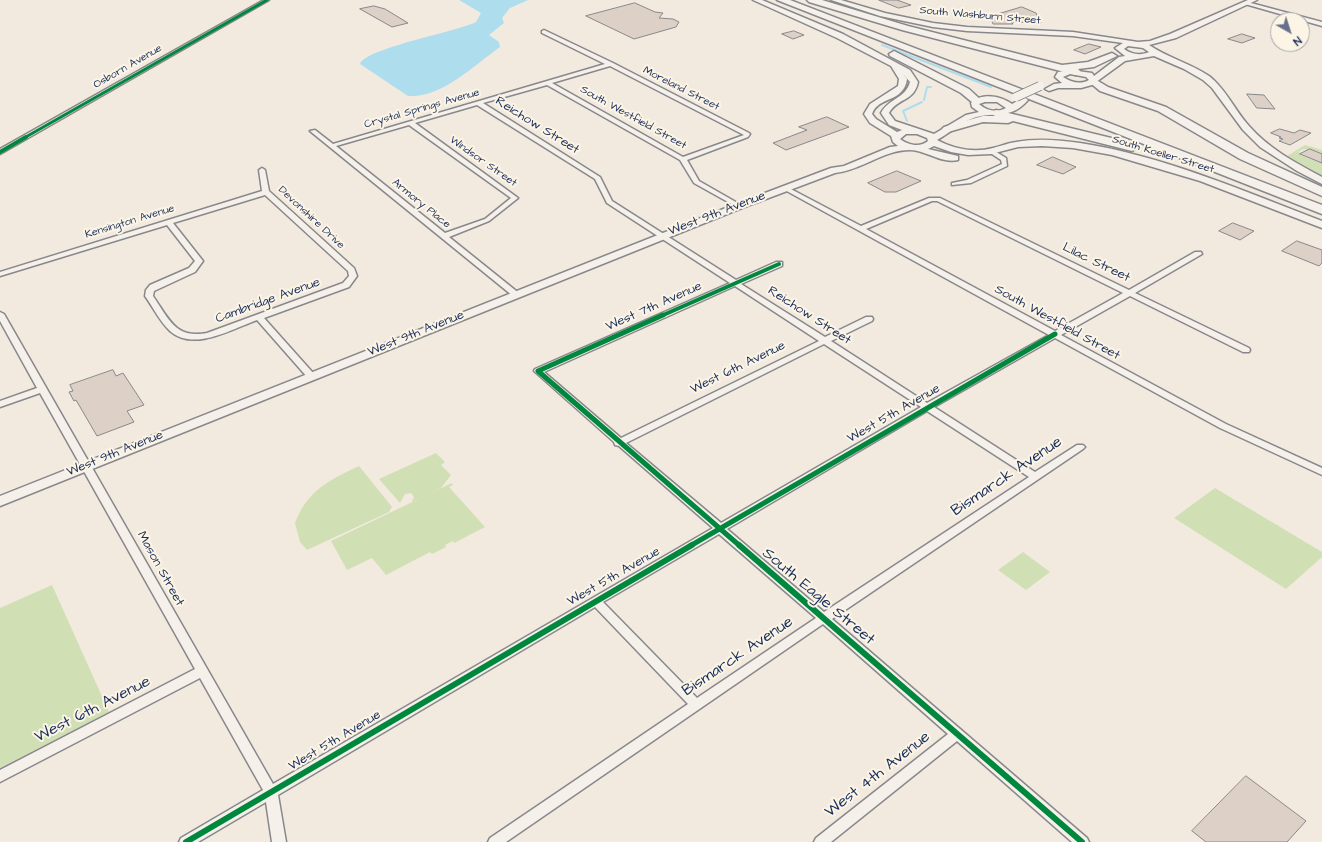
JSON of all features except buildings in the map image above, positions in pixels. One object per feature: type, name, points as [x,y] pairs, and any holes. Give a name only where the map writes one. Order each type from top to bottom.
[{"type":"highway","points":[[782,0],[786,4],[888,50],[943,80],[961,96],[973,104]]},
{"type":"highway","points":[[782,0],[1322,210]]},
{"type":"highway","points":[[801,0],[1322,199]]},
{"type":"highway","points":[[812,0],[1060,72],[1077,72]]},
{"type":"highway","points":[[1060,72],[1090,65],[1117,51]]},
{"type":"highway","points":[[1095,79],[1104,89],[1162,109],[1244,156],[1322,192]]},
{"type":"highway","points":[[993,113],[1114,141],[1171,159],[1322,214]]},
{"type":"highway","points":[[948,129],[978,120],[991,118],[1068,130]]},
{"type":"main road","points":[[756,0],[840,36],[907,72],[913,78],[913,91],[888,108],[886,115],[892,123],[916,131]]},
{"type":"main road","name":"South Washburn Street","points":[[834,0],[887,17],[936,26],[1105,38],[1137,45]]},
{"type":"main road","points":[[1077,72],[1096,68],[1125,45],[1151,43],[1173,36],[1251,2]]},
{"type":"main road","name":"South Washburn Street","points":[[1081,36],[1117,51],[1138,56]]},
{"type":"main road","points":[[1109,68],[1153,55],[1173,36]]},
{"type":"main road","points":[[1137,45],[1148,47],[1153,55]]},
{"type":"main road","points":[[1060,72],[1062,81],[1086,85],[1122,59],[1153,55],[1196,72],[1215,86],[1246,128],[1263,145],[1300,169],[1322,180]]},
{"type":"main road","points":[[890,63],[903,79],[902,86],[892,96],[871,106],[868,114],[873,121],[896,136],[904,132],[937,127],[973,104],[994,99],[1020,98],[1044,88],[1075,84]]},
{"type":"main road","points":[[1044,88],[1060,72]]},
{"type":"main road","points":[[1077,72],[1089,75],[1095,79]]},
{"type":"main road","points":[[933,140],[948,129],[974,115],[1005,112],[1010,109],[1020,98]]},
{"type":"main road","points":[[994,99],[1007,103],[1010,109]]},
{"type":"main road","points":[[973,104],[976,108],[993,113]]},
{"type":"main road","name":"South Koeller Street","points":[[916,131],[928,134],[933,140],[945,148],[955,152],[991,151],[1011,145],[1036,143],[1068,144],[1105,150],[1186,173],[1322,225]]},
{"type":"main road","name":"South Koeller Street","points":[[896,136],[899,143],[936,155],[962,158],[988,155],[991,151]]},
{"type":"main road","name":"West 9th Avenue","points":[[834,170],[838,165],[879,148],[896,136]]},
{"type":"main road","name":"West 9th Avenue","points":[[0,501],[738,206],[834,170],[846,169],[893,150],[927,146],[933,140]]},
{"type":"street","name":"Osborn Avenue","points":[[0,152],[267,0]]},
{"type":"street","points":[[1251,2],[1322,24]]},
{"type":"street","name":"Moreland Street","points":[[544,32],[611,64],[747,134],[746,136],[683,159]]},
{"type":"street","name":"Crystal Springs Avenue","points":[[331,146],[611,64]]},
{"type":"street","name":"South Westfield Street","points":[[548,83],[683,159],[696,182],[738,206]]},
{"type":"street","name":"Reichow Street","points":[[478,103],[598,178],[609,202],[1036,477]]},
{"type":"street","name":"Windsor Street","points":[[410,123],[515,198],[487,220],[444,236]]},
{"type":"street","name":"Armory Place","points":[[313,131],[516,294]]},
{"type":"street","points":[[954,184],[968,182],[1004,166],[1006,163],[1004,159],[991,151]]},
{"type":"street","name":"Devonshire Drive","points":[[262,170],[266,192],[351,270],[353,273],[352,279]]},
{"type":"street","name":"South Westfield Street","points":[[785,188],[1228,429],[1322,472]]},
{"type":"street","name":"Kensington Avenue","points":[[0,274],[266,192]]},
{"type":"street","name":"Lilac Street","points":[[861,229],[936,198],[1246,350]]},
{"type":"street","name":"Cambridge Avenue","points":[[168,222],[199,261],[192,270],[154,287],[150,290],[149,296],[176,333],[189,338],[209,335],[259,317],[341,287],[352,279]]},
{"type":"street","name":"West 5th Avenue","points":[[186,842],[927,407],[1198,254]]},
{"type":"street","name":"West 7th Avenue","points":[[538,371],[779,264]]},
{"type":"street","points":[[259,317],[311,376]]},
{"type":"street","name":"West 6th Avenue","points":[[618,443],[869,319]]},
{"type":"street","name":"Mason Street","points":[[1,320],[42,388],[201,672],[271,792],[279,842]]},
{"type":"street","name":"South Eagle Street","points":[[538,371],[618,443],[824,618],[1082,842]]},
{"type":"street","points":[[0,404],[42,388]]},
{"type":"street","name":"Bismarck Avenue","points":[[495,842],[824,618],[1080,447]]},
{"type":"street","points":[[595,601],[696,705]]},
{"type":"street","name":"West 6th Avenue","points":[[0,776],[201,672]]},
{"type":"street","name":"West 4th Avenue","points":[[821,842],[957,734]]},
{"type":"green space","points":[[1305,145],[1322,150],[1322,154],[1304,149],[1298,152],[1302,153],[1300,155],[1319,162],[1322,160],[1322,176],[1287,156]]},
{"type":"green space","points":[[436,453],[445,462],[441,465],[451,475],[441,488],[411,503],[414,497],[411,493],[405,494],[400,503],[379,479]]},
{"type":"green space","points":[[359,466],[392,507],[389,512],[307,550],[300,542],[295,523],[300,512],[320,488],[338,476]]},
{"type":"green space","points":[[452,483],[453,485],[449,487],[485,527],[454,543],[453,541],[445,545],[446,547],[432,554],[430,552],[386,575],[372,558],[347,570],[331,541]]},
{"type":"green space","points":[[1215,488],[1322,552],[1322,557],[1286,589],[1174,518]]},
{"type":"green space","points":[[1023,552],[1050,572],[1026,590],[998,570]]},
{"type":"green space","points":[[52,585],[109,712],[0,768],[0,608]]},
{"type":"water","points":[[459,0],[528,0],[510,8],[502,18],[504,23],[489,35],[499,42],[500,47],[457,79],[433,92],[408,96],[360,64],[366,58],[394,46],[476,22],[481,13]]},
{"type":"waterway","points":[[882,45],[991,87]]},
{"type":"waterway","points":[[924,100],[927,87],[931,87]]},
{"type":"waterway","points":[[907,121],[903,111],[922,102]]},
{"type":"cycle path","points":[[0,152],[267,0]]},
{"type":"cycle path","points":[[779,264],[538,371],[1082,842]]},
{"type":"cycle path","points":[[186,842],[530,639],[1055,334]]}]
